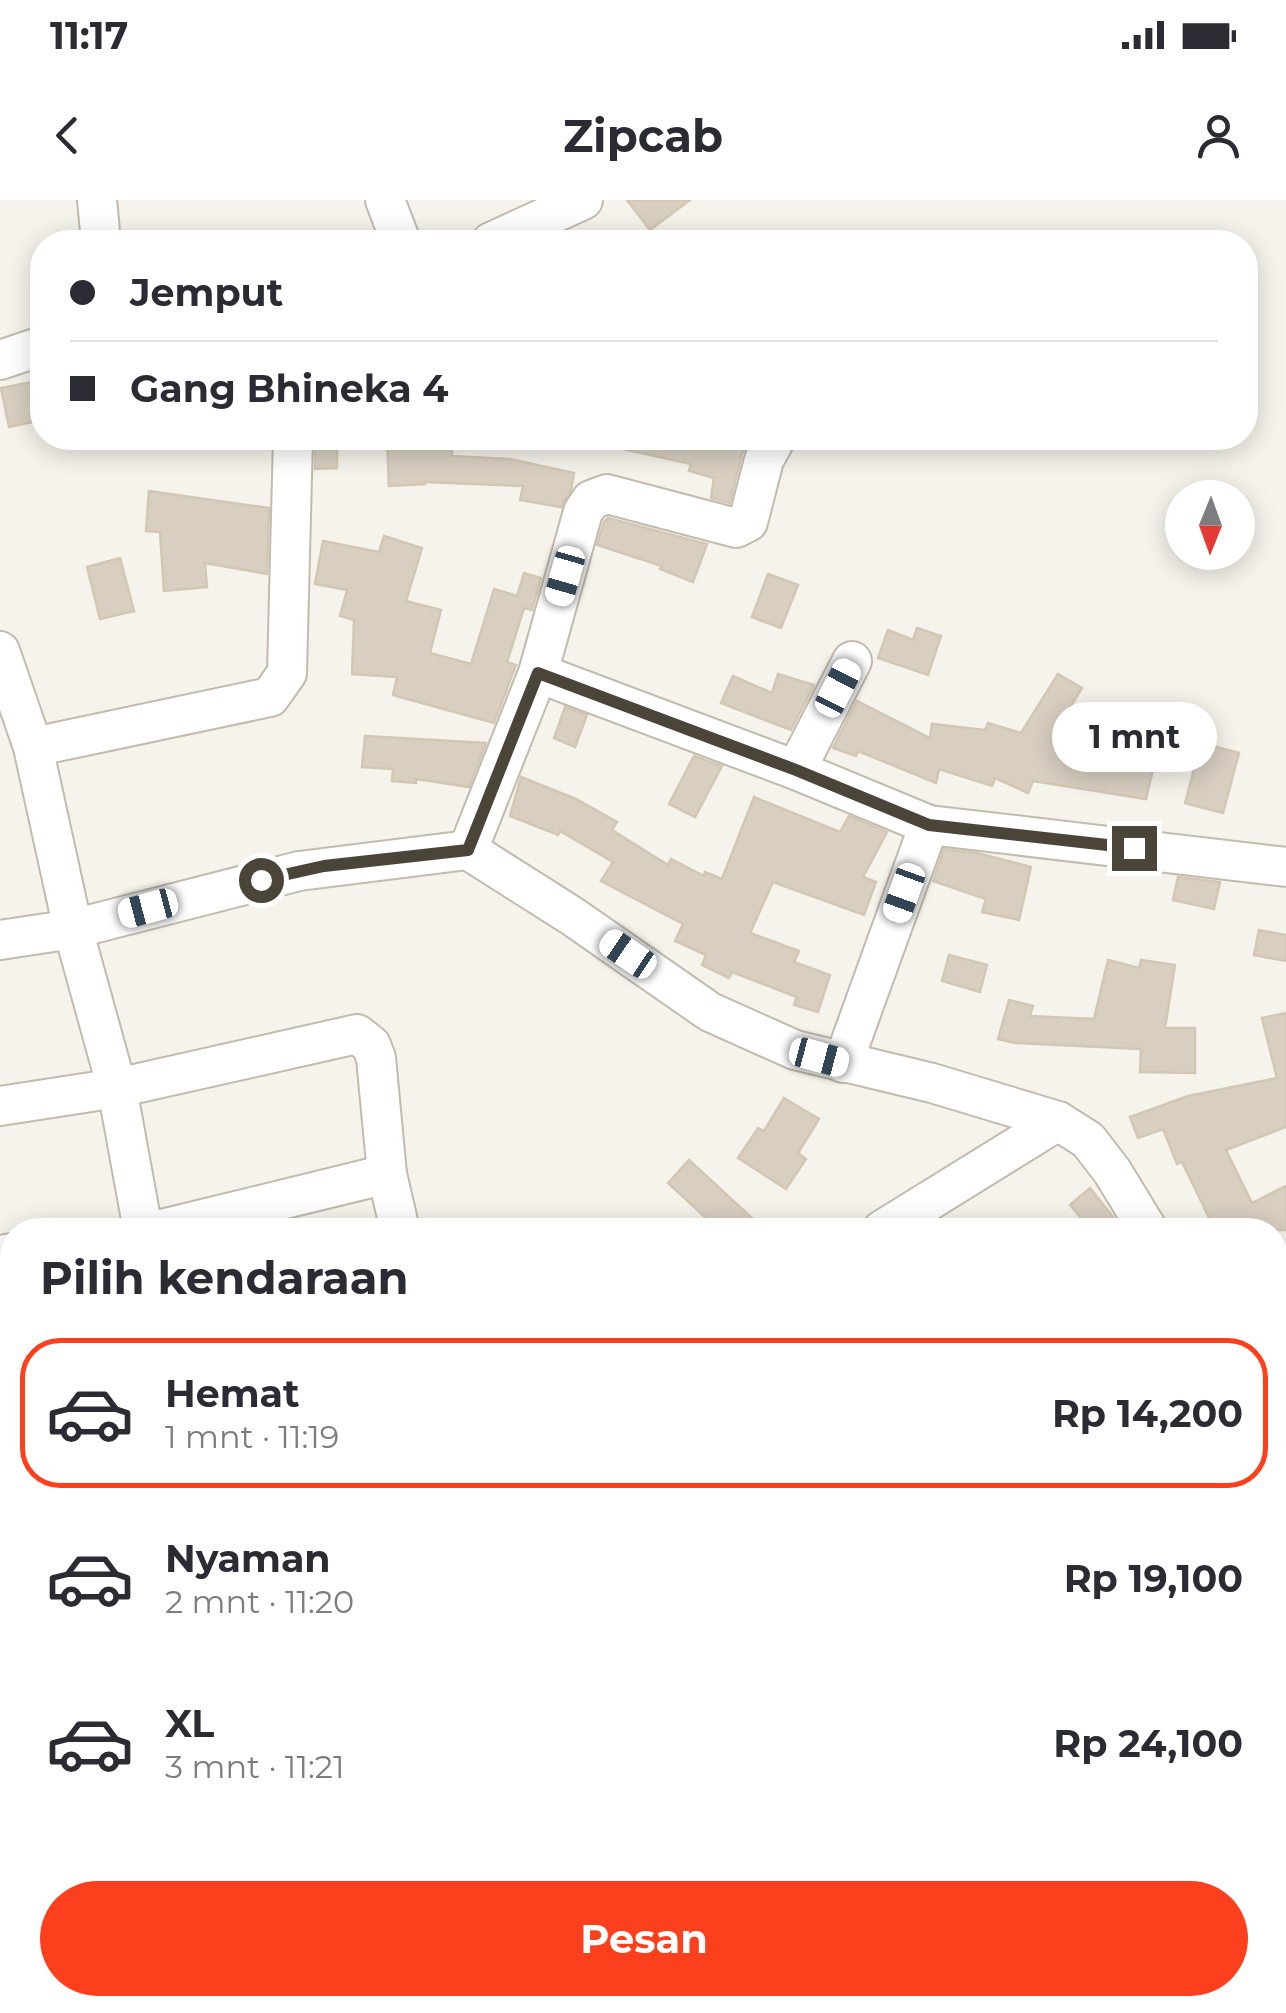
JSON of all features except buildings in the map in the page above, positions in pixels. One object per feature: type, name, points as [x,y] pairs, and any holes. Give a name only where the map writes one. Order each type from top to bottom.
[{"type":"street","points":[[97,200],[100,230]]},
{"type":"street","points":[[386,200],[396,230]]},
{"type":"street","points":[[517,230],[583,200]]},
{"type":"street","points":[[0,360],[30,350]]},
{"type":"street","points":[[34,747],[270,697],[287,673],[293,450]]},
{"type":"street","points":[[468,850],[538,673],[584,512],[592,500],[607,494],[736,528],[748,522],[769,450]]},
{"type":"street","points":[[0,651],[34,747],[73,929],[116,1088],[142,1218]]},
{"type":"street","points":[[796,770],[852,661]]},
{"type":"street","points":[[538,673],[796,770],[929,825],[1286,867]]},
{"type":"street","points":[[843,1063],[929,825]]},
{"type":"street","points":[[0,940],[73,929],[298,870],[468,850],[572,916],[710,1012],[796,1050],[1058,1121],[1088,1140],[1141,1218]]},
{"type":"street","points":[[0,1106],[116,1088],[357,1034],[371,1045],[376,1058],[387,1174],[397,1218]]},
{"type":"street","points":[[901,1218],[1058,1121]]},
{"type":"street","points":[[207,1218],[387,1174]]},
{"type":"route","points":[[261,880],[324,866],[468,850],[538,673],[796,770],[929,825],[1134,848]]}]
